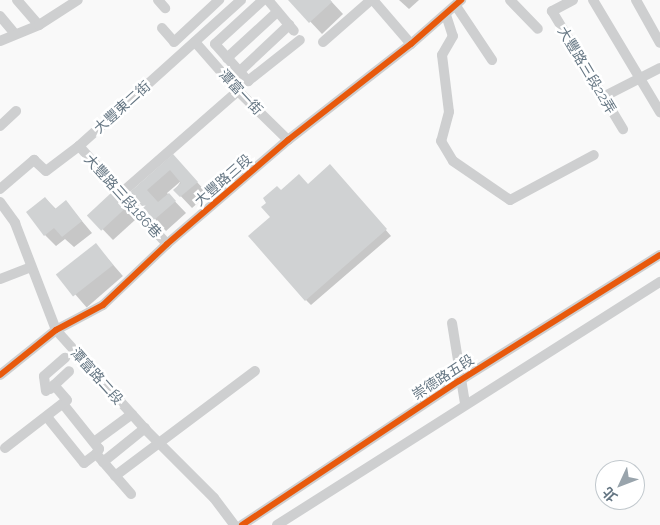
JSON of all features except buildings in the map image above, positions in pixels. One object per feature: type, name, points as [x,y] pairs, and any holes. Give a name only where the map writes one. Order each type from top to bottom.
[{"type":"street","points":[[16,0],[39,25]]},
{"type":"street","points":[[0,41],[39,25],[66,4],[78,0]]},
{"type":"street","points":[[162,28],[174,42],[219,0]]},
{"type":"street","name":"大豐東二街","points":[[0,189],[34,160],[46,171],[79,146],[241,0]]},
{"type":"street","points":[[263,0],[215,44],[248,81],[253,80],[295,32]]},
{"type":"street","points":[[268,0],[295,32]]},
{"type":"street","points":[[324,42],[372,0],[411,44]]},
{"type":"street","points":[[510,0],[538,29]]},
{"type":"street","points":[[593,0],[660,112]]},
{"type":"street","points":[[636,0],[660,43]]},
{"type":"street","name":"大豐路三段22弄","points":[[568,1],[552,11],[623,129]]},
{"type":"street","points":[[458,3],[492,60]]},
{"type":"street","name":"大豐路三段","points":[[0,375],[56,330],[103,305],[167,244],[288,140],[411,44],[458,3]]},
{"type":"street","points":[[227,58],[278,12]]},
{"type":"street","points":[[446,15],[453,36],[442,55],[449,112],[440,141],[453,161],[510,200],[594,156]]},
{"type":"street","points":[[0,16],[15,34]]},
{"type":"street","points":[[239,72],[295,32]]},
{"type":"street","name":"潭富一街","points":[[196,42],[238,91],[288,140]]},
{"type":"street","points":[[603,97],[639,77],[660,68]]},
{"type":"street","points":[[119,195],[238,91]]},
{"type":"street","points":[[0,126],[16,111]]},
{"type":"street","name":"大豐路三段186巷","points":[[79,146],[119,195],[167,244]]},
{"type":"street","name":"潭富路二段","points":[[0,202],[15,223],[56,330],[157,441],[214,498],[234,525]]},
{"type":"street","name":"崇德路五段","points":[[242,525],[459,381],[660,256]]},
{"type":"street","points":[[0,279],[31,267]]},
{"type":"street","points":[[277,525],[465,402],[660,282]]},
{"type":"street","points":[[452,323],[459,381],[465,402]]},
{"type":"street","points":[[65,358],[44,376],[46,392],[70,371]]},
{"type":"street","points":[[115,476],[157,441],[179,430],[255,371]]},
{"type":"street","points":[[5,448],[67,400],[54,385]]},
{"type":"street","points":[[63,404],[99,449],[99,458],[131,494]]},
{"type":"street","points":[[94,442],[132,414]]},
{"type":"street","points":[[47,416],[84,463],[99,458],[145,428]]},
{"type":"cycle path","points":[[0,375],[56,330],[103,305],[167,244],[288,140],[411,44],[461,0]]},
{"type":"cycle path","points":[[242,525],[459,381],[660,255]]}]
